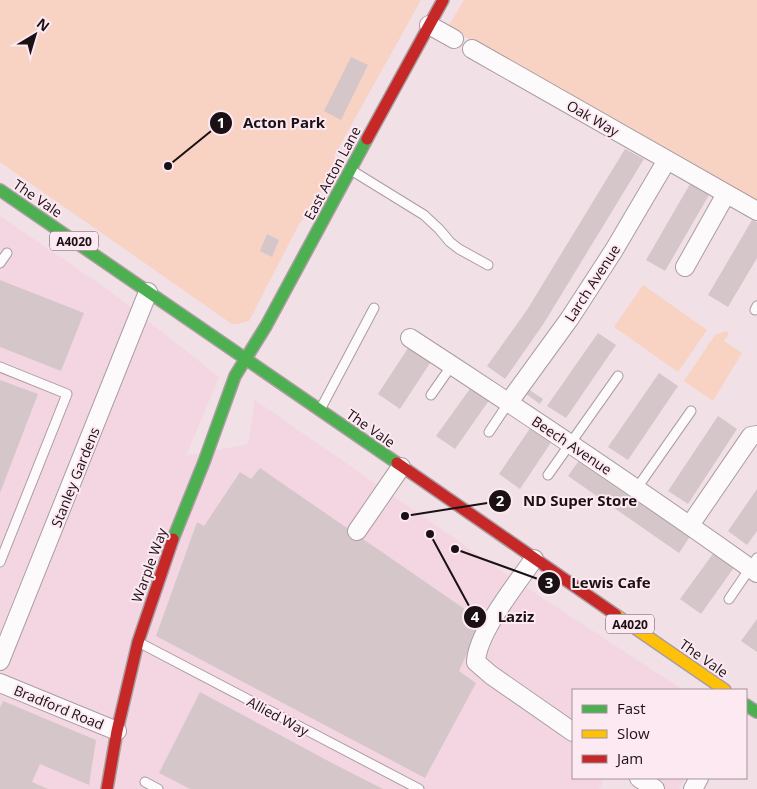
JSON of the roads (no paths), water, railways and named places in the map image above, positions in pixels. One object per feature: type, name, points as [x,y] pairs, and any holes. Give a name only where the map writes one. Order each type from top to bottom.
[{"type":"main road","name":"East Acton Lane","points":[[245,358],[266,326],[443,0]]},
{"type":"main road","name":"The Vale","points":[[0,190],[724,689]]},
{"type":"main road","name":"Warple Way","points":[[107,789],[114,767],[117,731],[138,642],[174,537],[204,462],[230,387],[245,358]]},
{"type":"street","name":"Oak Way","points":[[429,25],[454,39]]},
{"type":"street","name":"Oak Way","points":[[472,49],[757,211]]},
{"type":"street","name":"Larch Avenue","points":[[509,402],[570,318],[614,250],[667,160]]},
{"type":"street","points":[[685,267],[726,194]]},
{"type":"street","name":"Stanley Gardens","points":[[0,661],[148,292]]},
{"type":"street","name":"Beech Avenue","points":[[410,338],[509,402],[690,525],[755,566]]},
{"type":"street","points":[[690,525],[751,436],[757,435]]},
{"type":"street","points":[[357,531],[401,467]]},
{"type":"street","points":[[534,558],[496,614],[477,653],[483,671],[572,731]]},
{"type":"street","name":"Bradford Road","points":[[0,683],[117,731]]},
{"type":"street","points":[[640,779],[655,789]]},
{"type":"lane","name":"Oak Way","points":[[454,39],[472,49]]},
{"type":"lane","points":[[350,169],[424,215],[450,242],[488,265]]},
{"type":"lane","points":[[0,263],[7,253]]},
{"type":"lane","points":[[320,410],[374,308]]},
{"type":"lane","points":[[431,395],[452,365]]},
{"type":"lane","points":[[0,368],[67,394],[0,562]]},
{"type":"lane","points":[[548,475],[618,376]]},
{"type":"lane","points":[[489,432],[509,402]]},
{"type":"lane","points":[[637,488],[691,411]]},
{"type":"lane","points":[[728,599],[755,566]]},
{"type":"lane","name":"Allied Way","points":[[138,642],[419,789]]},
{"type":"lane","points":[[145,782],[158,789]]},
{"type":"place","name":"Acton Park","points":[[168,166]]},
{"type":"place","name":"ND Super Store","points":[[405,516]]},
{"type":"place","name":"Laziz","points":[[430,534]]},
{"type":"place","name":"Lewis Cafe","points":[[455,549]]}]
